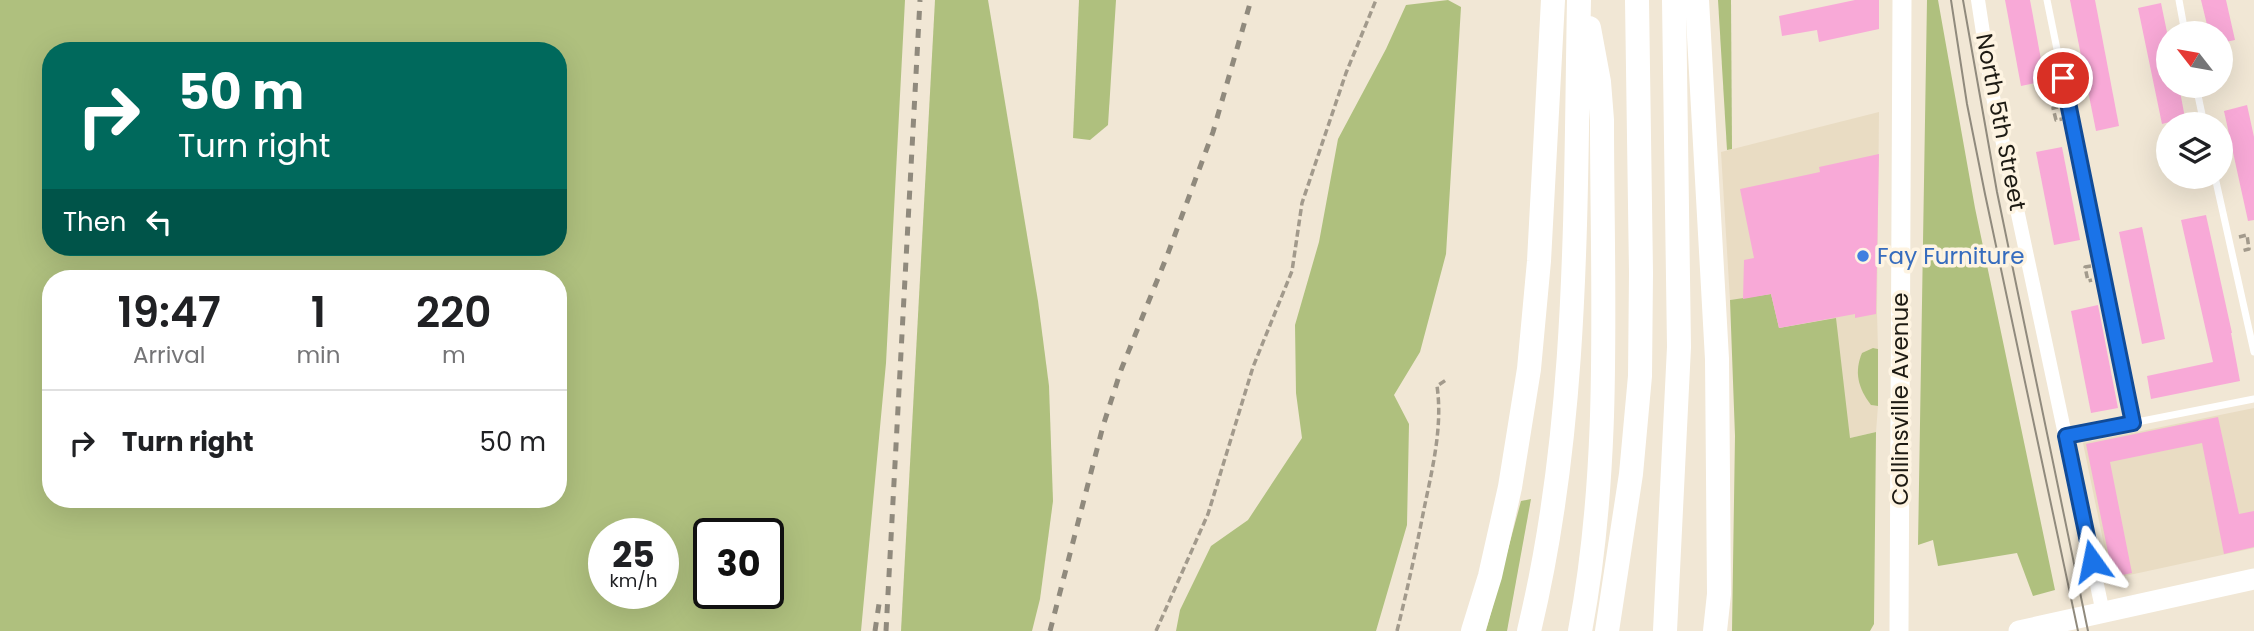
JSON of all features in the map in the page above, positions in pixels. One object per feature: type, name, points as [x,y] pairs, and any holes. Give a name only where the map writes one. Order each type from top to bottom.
[{"type":"highway","points":[[1473,631],[1490,576],[1510,487],[1528,369],[1539,261],[1553,0]]},
{"type":"highway","points":[[1529,631],[1554,506],[1574,294],[1581,0]]},
{"type":"highway","points":[[1580,631],[1595,539],[1602,427],[1602,120],[1591,36],[1581,0]]},
{"type":"highway","points":[[1607,631],[1631,474],[1640,376],[1637,0]]},
{"type":"highway","points":[[1665,631],[1679,347],[1674,0]]},
{"type":"highway","points":[[1698,0],[1717,359],[1718,594],[1715,631]]},
{"type":"highway","points":[[1702,631],[1717,502]]},
{"type":"main road","name":"Collinsville Avenue","points":[[1899,631],[1902,0]]},
{"type":"main road","points":[[2019,631],[2254,579]]},
{"type":"street","name":"North 5th Street","points":[[1978,0],[1992,92],[2104,613]]},
{"type":"lane","points":[[2047,0],[2133,423]]},
{"type":"lane","points":[[2179,0],[2183,21]]},
{"type":"lane","points":[[2218,189],[2254,352]]},
{"type":"lane","points":[[2066,436],[2254,399]]},
{"type":"path","points":[[1156,631],[1208,514],[1253,367],[1292,271],[1302,203],[1346,73],[1376,0]]},
{"type":"path","points":[[1396,631],[1409,586],[1434,461],[1439,404],[1437,386],[1446,380]]},
{"type":"shaded area","points":[[1879,112],[1878,349],[1873,348],[1871,405],[1878,406],[1876,432],[1850,438],[1779,328],[1743,299],[1730,300],[1721,152]]},
{"type":"shaded area","points":[[2254,408],[2254,548],[2111,579],[2083,443]]},
{"type":"green space","points":[[0,0],[905,0],[886,363],[861,631],[0,631]]},
{"type":"green space","points":[[935,0],[988,0],[1038,301],[1049,386],[1053,501],[1040,599],[1032,631],[901,631]]},
{"type":"green space","points":[[1079,0],[1116,0],[1108,125],[1090,140],[1073,138]]},
{"type":"green space","points":[[1448,0],[1461,7],[1446,254],[1420,352],[1394,395],[1409,424],[1407,525],[1376,631],[1176,631],[1180,610],[1211,546],[1248,520],[1302,438],[1296,393],[1295,325],[1319,242],[1338,139],[1406,5]]},
{"type":"green space","points":[[1718,0],[1731,0],[1732,149],[1727,150]]},
{"type":"green space","points":[[1927,0],[1938,0],[1975,208],[2055,590],[2033,596],[2017,553],[1938,566],[1933,540],[1918,545]]},
{"type":"green space","points":[[1771,294],[1779,328],[1836,318],[1850,438],[1876,432],[1874,624],[1870,631],[1732,631],[1735,436],[1730,300]]},
{"type":"green space","points":[[1873,348],[1878,349],[1878,406],[1871,405],[1867,399],[1860,386],[1858,373],[1862,353]]},
{"type":"green space","points":[[1531,499],[1507,631],[1486,631],[1521,501]]},
{"type":"building","points":[[1855,0],[1879,0],[1879,29],[1819,42],[1817,30],[1782,36],[1779,16]]},
{"type":"building","points":[[2005,0],[2030,0],[2045,81],[2021,86]]},
{"type":"building","points":[[2070,0],[2095,0],[2119,126],[2096,131]]},
{"type":"building","points":[[2201,0],[2226,0],[2231,21],[2206,21]]},
{"type":"building","points":[[2161,3],[2165,21],[2156,21],[2156,95],[2138,8]]},
{"type":"building","points":[[2157,98],[2181,98],[2184,112],[2160,112]]},
{"type":"building","points":[[2247,105],[2254,137],[2254,220],[2248,221],[2233,152],[2233,112],[2224,111]]},
{"type":"building","points":[[2062,147],[2080,240],[2054,245],[2036,152]]},
{"type":"building","points":[[1879,154],[1876,314],[1855,318],[1855,314],[1779,328],[1771,294],[1743,299],[1744,260],[1754,258],[1740,189],[1820,172],[1819,167]]},
{"type":"building","points":[[2206,215],[2240,381],[2151,399],[2147,376],[2213,362],[2181,220]]},
{"type":"building","points":[[2142,227],[2165,339],[2142,344],[2119,232]]},
{"type":"building","points":[[2098,305],[2118,408],[2091,413],[2071,311]]},
{"type":"building","points":[[2218,417],[2239,514],[2254,511],[2254,547],[2224,554],[2202,443],[2110,462],[2132,573],[2113,577],[2086,444]]},
{"type":"tram line","points":[[1951,0],[1967,104],[1985,194],[2078,631]]},
{"type":"tram line","points":[[1963,0],[1997,192],[2088,631]]},
{"type":"railway","points":[[886,631],[920,0]]},
{"type":"railway","points":[[1050,631],[1103,426],[1121,370],[1213,132],[1251,0]]},
{"type":"railway","points":[[875,631],[879,604]]},
{"type":"place","name":"Fay Furniture","points":[[1863,256]]},
{"type":"route","points":[[2063,78],[2133,423],[2066,436],[2092,561]]}]
